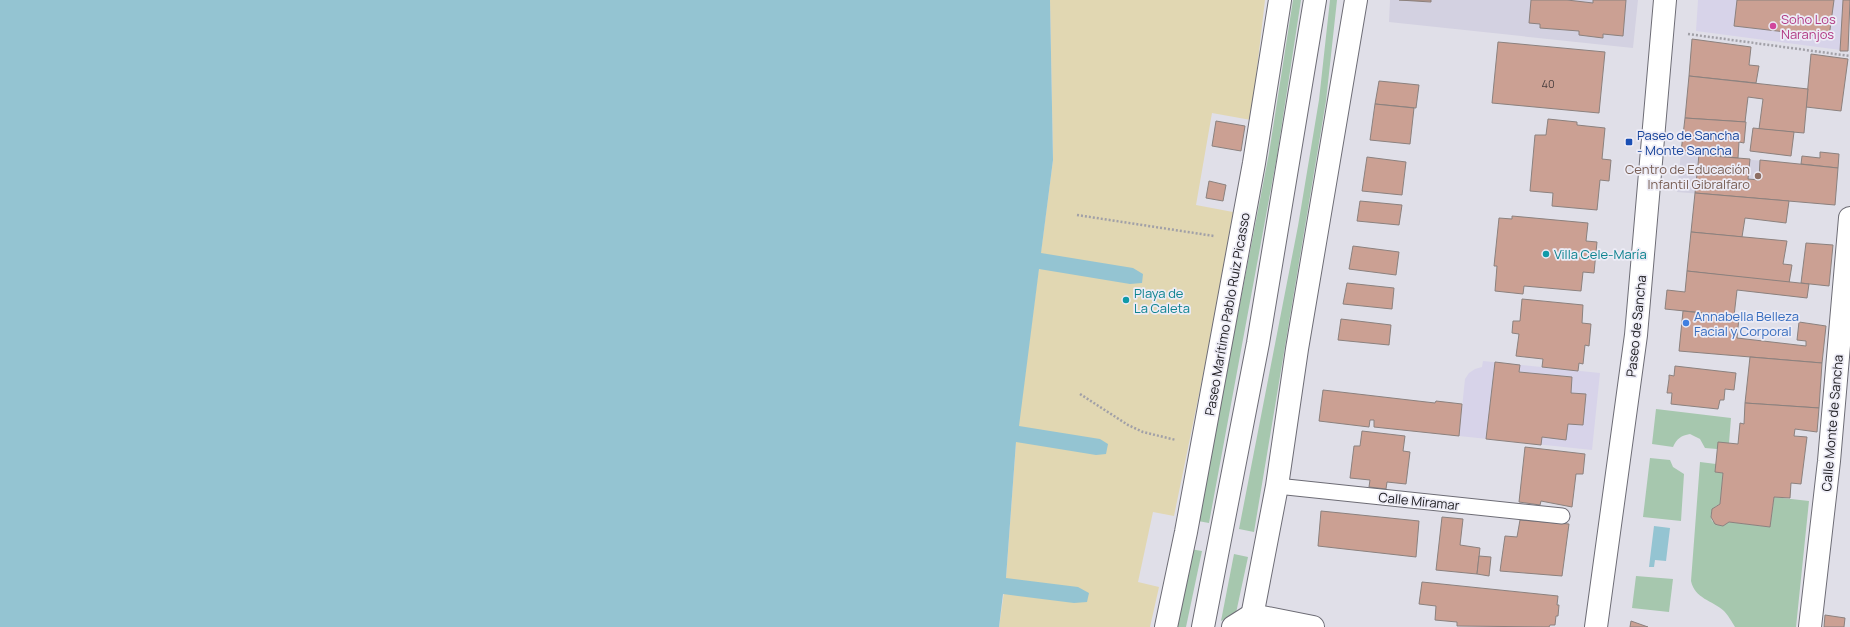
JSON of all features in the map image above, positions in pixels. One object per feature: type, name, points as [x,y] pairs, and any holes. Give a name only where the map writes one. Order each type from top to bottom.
[{"type":"main road","name":"Paseo Marítimo Pablo Ruiz Picasso","points":[[1166,627],[1186,532],[1254,163],[1280,0]]},
{"type":"main road","points":[[1202,627],[1258,343],[1315,0]]},
{"type":"main road","points":[[1251,621],[1277,486],[1356,0]]},
{"type":"main road","name":"Paseo de Sancha","points":[[1596,627],[1636,335],[1665,0]]},
{"type":"main road","name":"Calle Monte de Sancha","points":[[1810,627],[1829,461],[1850,218]]},
{"type":"main road","points":[[1233,627],[1251,621],[1313,627]]},
{"type":"lane","name":"Calle Miramar","points":[[1277,486],[1562,516]]},
{"type":"path","points":[[1662,30],[1850,56]]},
{"type":"path","points":[[1077,215],[1215,236]]},
{"type":"path","points":[[1080,394],[1128,425],[1143,432],[1181,441]]},
{"type":"shaded area","points":[[1390,0],[1638,0],[1633,48],[1389,22]]},
{"type":"shaded area","name":"Soho Los Naranjos","points":[[1698,0],[1850,0],[1848,51],[1696,31]]},
{"type":"shaded area","name":"Centro de Educación Infantil Gibralfaro","points":[[1681,152],[1838,168],[1835,205],[1677,192]]},
{"type":"shaded area","points":[[1483,361],[1600,373],[1592,450],[1459,436],[1465,379],[1469,373],[1482,367]]},
{"type":"green space","points":[[1293,0],[1301,0],[1277,156],[1209,523],[1198,521],[1269,153]]},
{"type":"green space","points":[[1330,0],[1337,0],[1326,101],[1254,532],[1239,529],[1298,226],[1319,100]]},
{"type":"green space","points":[[1656,409],[1731,418],[1729,443],[1717,449],[1705,448],[1700,439],[1690,434],[1676,441],[1673,447],[1652,444]]},
{"type":"green space","points":[[1650,458],[1670,460],[1673,467],[1684,474],[1681,521],[1643,517]]},
{"type":"green space","points":[[1700,462],[1716,464],[1715,472],[1723,473],[1720,504],[1713,509],[1711,513],[1712,521],[1718,525],[1723,526],[1729,522],[1770,527],[1774,497],[1809,501],[1796,627],[1735,627],[1724,611],[1700,596],[1693,587],[1691,581]]},
{"type":"green space","points":[[1190,549],[1202,551],[1186,627],[1174,627]]},
{"type":"green space","points":[[1234,554],[1248,557],[1236,613],[1221,621]]},
{"type":"green space","points":[[1636,576],[1673,579],[1669,612],[1632,608]]},
{"type":"sand","name":"Playa de La Caleta","points":[[1050,0],[1265,0],[1251,120],[1212,113],[1196,205],[1233,212],[1212,331],[1174,516],[1153,512],[1138,582],[1159,587],[1150,627],[999,627],[1006,578],[1016,442],[1053,160]]},
{"type":"water","points":[[0,0],[1050,0],[1053,160],[1041,253],[1133,268],[1143,274],[1142,283],[1130,284],[1039,269],[1019,426],[1100,439],[1108,444],[1106,454],[1096,455],[1016,442],[1006,578],[1078,587],[1089,593],[1087,602],[1074,603],[1003,594],[999,627],[0,627]]},
{"type":"water","points":[[1654,526],[1670,528],[1666,561],[1655,560],[1654,567],[1649,567]]},
{"type":"building","points":[[1399,0],[1431,0],[1431,2]]},
{"type":"building","points":[[1531,0],[1567,0],[1593,3],[1593,0],[1626,0],[1623,36],[1603,34],[1603,38],[1579,35],[1579,31],[1540,28],[1540,24],[1529,23]]},
{"type":"building","points":[[1737,0],[1834,0],[1829,37],[1734,26]]},
{"type":"building","points":[[1843,0],[1850,0],[1848,51],[1840,51]]},
{"type":"building","points":[[1692,39],[1751,47],[1749,65],[1759,66],[1756,83],[1689,76]]},
{"type":"building","points":[[1498,42],[1605,52],[1599,113],[1492,103]]},
{"type":"building","points":[[1811,54],[1848,59],[1841,111],[1806,107]]},
{"type":"building","points":[[1689,76],[1808,89],[1804,133],[1759,129],[1763,99],[1748,97],[1745,122],[1685,118]]},
{"type":"building","points":[[1379,81],[1419,85],[1416,108],[1375,104]]},
{"type":"building","points":[[1375,104],[1414,108],[1410,144],[1370,140]]},
{"type":"building","points":[[1685,118],[1746,122],[1744,143],[1739,142],[1738,158],[1681,152]]},
{"type":"building","points":[[1548,119],[1577,122],[1577,125],[1605,128],[1602,159],[1611,160],[1609,181],[1600,180],[1597,210],[1552,206],[1553,193],[1530,191],[1535,135],[1546,135]]},
{"type":"building","points":[[1216,121],[1245,126],[1241,151],[1212,146]]},
{"type":"building","points":[[1753,128],[1794,132],[1791,156],[1750,151]]},
{"type":"building","points":[[1820,152],[1839,154],[1838,168],[1801,164],[1802,156],[1820,158]]},
{"type":"building","name":"Centro de Educación Infantil Gibralfaro","points":[[1699,155],[1750,159],[1748,179],[1759,180],[1760,160],[1838,168],[1835,205],[1695,193]]},
{"type":"building","points":[[1367,157],[1406,162],[1402,195],[1362,191]]},
{"type":"building","points":[[1209,181],[1226,185],[1223,201],[1206,198]]},
{"type":"building","points":[[1695,193],[1789,201],[1786,223],[1745,218],[1742,237],[1691,232]]},
{"type":"building","points":[[1360,201],[1402,205],[1399,225],[1357,221]]},
{"type":"building","name":"Villa Cele-María","points":[[1512,216],[1588,223],[1586,241],[1597,242],[1594,273],[1583,272],[1581,291],[1524,286],[1523,294],[1495,291],[1497,266],[1494,266],[1499,218],[1512,219]]},
{"type":"building","points":[[1691,232],[1787,241],[1783,264],[1792,265],[1789,283],[1687,271]]},
{"type":"building","points":[[1806,243],[1833,245],[1829,286],[1801,283]]},
{"type":"building","points":[[1353,246],[1399,252],[1396,275],[1349,269]]},
{"type":"building","points":[[1687,271],[1809,284],[1807,298],[1737,290],[1734,316],[1665,309],[1667,290],[1685,292]]},
{"type":"building","points":[[1347,283],[1394,288],[1392,309],[1343,304]]},
{"type":"building","points":[[1522,299],[1583,305],[1582,323],[1591,324],[1589,346],[1585,345],[1583,364],[1579,363],[1578,371],[1542,367],[1543,359],[1516,356],[1519,334],[1512,333],[1513,321],[1520,321]]},
{"type":"building","points":[[1683,311],[1739,317],[1737,338],[1806,346],[1806,341],[1797,340],[1799,322],[1826,326],[1822,363],[1679,351]]},
{"type":"building","points":[[1341,319],[1391,325],[1389,345],[1338,340]]},
{"type":"building","points":[[1750,357],[1822,363],[1819,408],[1745,403]]},
{"type":"building","points":[[1495,362],[1520,365],[1519,372],[1572,377],[1571,393],[1586,394],[1583,425],[1568,424],[1566,440],[1542,437],[1541,445],[1486,439]]},
{"type":"building","points":[[1675,366],[1736,373],[1734,390],[1725,389],[1724,400],[1720,400],[1718,409],[1671,404],[1672,393],[1667,393],[1669,375],[1674,376]]},
{"type":"building","points":[[1323,390],[1435,403],[1436,401],[1462,404],[1459,436],[1374,427],[1374,420],[1370,420],[1369,427],[1319,421]]},
{"type":"building","points":[[1745,403],[1819,408],[1817,432],[1795,429],[1794,436],[1807,437],[1801,484],[1791,483],[1790,498],[1774,497],[1770,527],[1729,522],[1723,526],[1715,524],[1711,517],[1712,509],[1720,504],[1723,473],[1715,472],[1718,442],[1738,444],[1740,423],[1744,424]]},
{"type":"building","points":[[1362,431],[1405,436],[1403,451],[1410,452],[1406,484],[1387,482],[1386,489],[1369,487],[1370,480],[1350,478],[1354,446],[1360,446]]},
{"type":"building","points":[[1525,447],[1585,454],[1583,474],[1576,474],[1572,507],[1541,501],[1540,505],[1519,502]]},
{"type":"building","points":[[1321,511],[1419,521],[1416,557],[1318,546]]},
{"type":"building","points":[[1442,517],[1463,519],[1460,545],[1480,548],[1477,574],[1436,570]]},
{"type":"building","points":[[1520,520],[1569,524],[1562,576],[1500,571],[1505,536],[1517,537]]},
{"type":"building","points":[[1479,556],[1491,557],[1489,576],[1477,574]]},
{"type":"building","points":[[1422,582],[1558,596],[1558,616],[1556,616],[1555,625],[1550,625],[1549,627],[1457,626],[1457,622],[1435,620],[1436,606],[1419,604]]},
{"type":"building","points":[[1825,615],[1845,618],[1844,627],[1824,627]]},
{"type":"building","points":[[1631,621],[1648,627],[1630,627]]},
{"type":"place","name":"Soho Los Naranjos","points":[[1773,26]]},
{"type":"place","name":"Paseo de Sancha - Monte Sancha","points":[[1629,142]]},
{"type":"place","name":"Centro de Educación Infantil Gibralfaro","points":[[1758,176]]},
{"type":"place","name":"Villa Cele-María","points":[[1546,254]]},
{"type":"place","name":"Playa de La Caleta","points":[[1126,300]]},
{"type":"place","name":"Annabella Belleza Facial y Corporal","points":[[1686,323]]}]
